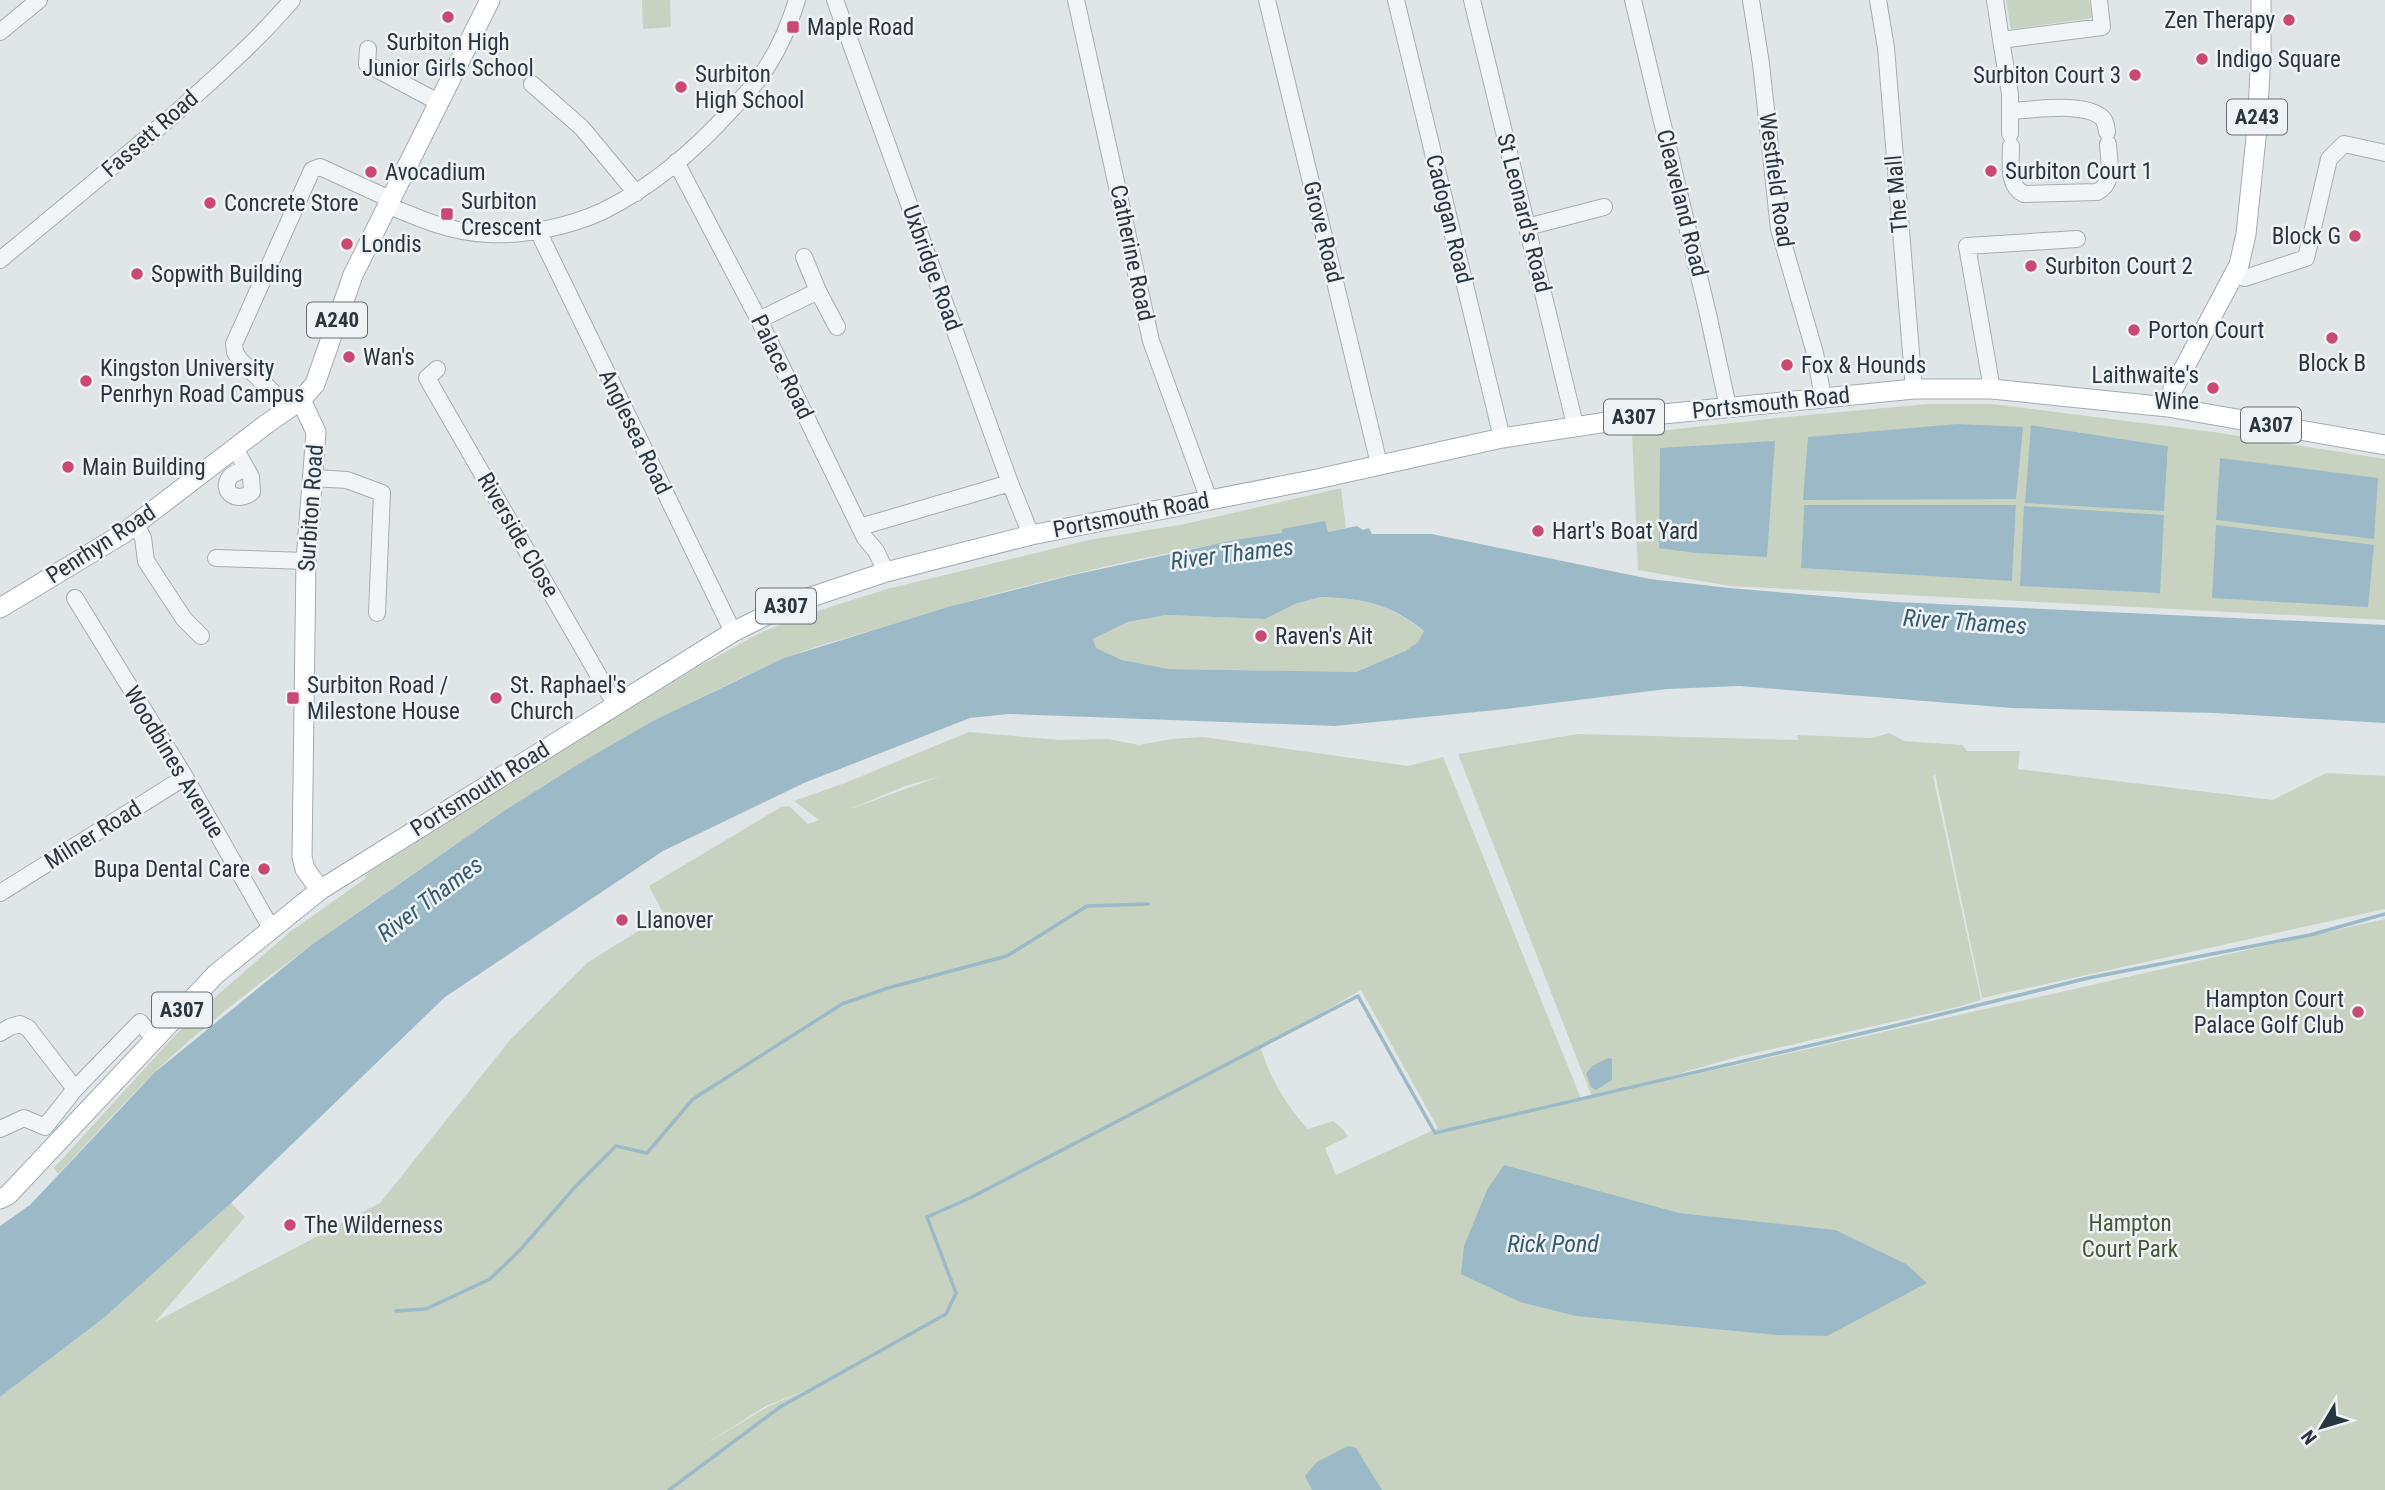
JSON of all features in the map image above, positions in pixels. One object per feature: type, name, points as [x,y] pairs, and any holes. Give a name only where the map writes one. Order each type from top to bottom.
[{"type":"main road","name":"A240","points":[[296,404],[316,384],[353,275],[490,0]]},
{"type":"main road","name":"A243","points":[[2168,407],[2173,389],[2239,265],[2251,197],[2261,53],[2260,0]]},
{"type":"main road","name":"Portsmouth Road","points":[[50,1135],[154,1040],[216,974],[320,890],[733,632],[787,605],[886,572],[1031,535],[1575,425],[1914,389],[1992,389],[2168,407],[2385,445]]},
{"type":"main road","name":"Penrhyn Road","points":[[0,608],[136,525],[296,404]]},
{"type":"main road","name":"Surbiton Road","points":[[296,404],[316,432],[306,561],[302,857],[305,869],[320,890]]},
{"type":"main road","name":"A307","points":[[0,1199],[8,1195],[50,1135]]},
{"type":"street","points":[[0,32],[39,0]]},
{"type":"street","name":"Fassett Road","points":[[0,260],[230,65],[261,36],[292,0]]},
{"type":"street","points":[[296,404],[240,360],[234,344],[312,170],[320,167],[423,220],[468,233],[538,231],[601,212],[636,193],[716,127],[759,80],[792,17],[797,0]]},
{"type":"street","name":"Uxbridge Road","points":[[835,0],[1031,535]]},
{"type":"street","name":"Catherine Road","points":[[1076,0],[1151,341],[1209,500]]},
{"type":"street","name":"Grove Road","points":[[1267,0],[1379,464]]},
{"type":"street","name":"Cadogan Road","points":[[1396,0],[1502,438]]},
{"type":"street","name":"St Leonard's Road","points":[[1472,0],[1575,425]]},
{"type":"street","name":"Cleaveland Road","points":[[1633,0],[1709,314],[1727,407]]},
{"type":"street","name":"Westfield Road","points":[[1751,0],[1761,64],[1779,229],[1815,353],[1823,398]]},
{"type":"street","name":"The Mall","points":[[1878,0],[1885,48],[1914,389]]},
{"type":"street","points":[[1994,0],[2010,94],[2010,111],[2012,184],[2017,191],[2024,194],[2097,192],[2106,188],[2109,179],[2106,122],[2101,117],[2082,108],[2010,111]]},
{"type":"street","points":[[2001,40],[2102,27],[2099,0]]},
{"type":"street","points":[[368,49],[367,64],[438,102]]},
{"type":"street","points":[[532,84],[582,128],[636,193]]},
{"type":"street","points":[[2233,275],[2245,278],[2306,258],[2329,159],[2344,144],[2385,153]]},
{"type":"street","name":"Palace Road","points":[[676,162],[759,320],[865,538],[876,551],[886,572]]},
{"type":"street","points":[[1527,227],[1604,207]]},
{"type":"street","name":"Anglesea Road","points":[[538,231],[733,632]]},
{"type":"street","points":[[1992,389],[1967,246],[2077,239]]},
{"type":"street","points":[[804,257],[818,292],[837,327]]},
{"type":"street","points":[[759,320],[818,292]]},
{"type":"street","name":"Riverside Close","points":[[437,369],[427,379],[615,704]]},
{"type":"street","points":[[235,448],[246,468]]},
{"type":"street","points":[[314,478],[347,480],[383,493],[377,614]]},
{"type":"street","points":[[860,527],[1010,483]]},
{"type":"street","points":[[136,525],[143,538],[146,561],[184,619],[201,636]]},
{"type":"street","points":[[216,558],[306,561]]},
{"type":"street","name":"Woodbines Avenue","points":[[75,598],[185,777],[271,928]]},
{"type":"street","name":"Milner Road","points":[[0,893],[185,777]]},
{"type":"street","points":[[0,1129],[24,1118],[50,1135],[75,1089],[139,1022],[154,1040]]},
{"type":"street","points":[[0,1033],[20,1024],[28,1028],[75,1089]]},
{"type":"green space","points":[[642,0],[670,0],[671,27],[643,29]]},
{"type":"green space","points":[[2006,0],[2089,0],[2092,18],[2011,29]]},
{"type":"green space","points":[[1928,404],[1992,404],[2213,432],[2385,459],[2385,620],[1730,586],[1638,570],[1632,434]],"holes":[[[2031,425],[2168,446],[2164,511]],[[2221,458],[2284,468],[2374,538],[2216,520]],[[1804,505],[2016,505],[2012,580],[1801,568]]]},
{"type":"green space","points":[[1341,488],[1346,528],[1327,532],[1325,522],[1282,530],[1283,533],[1134,560],[986,597],[794,655],[682,707],[540,789],[307,948],[214,1020],[156,1071],[58,1174],[54,1168],[210,997],[213,999],[290,932],[366,878],[365,875],[547,759],[698,667],[762,632],[887,589],[1089,540],[1185,524]]},
{"type":"green space","name":"Raven's Ait","points":[[1322,597],[1352,599],[1376,605],[1399,615],[1424,631],[1418,642],[1405,651],[1356,672],[1169,669],[1122,660],[1096,648],[1093,639],[1128,622],[1166,615],[1265,619],[1295,604]]},
{"type":"green space","name":"Hampton Court Park","points":[[969,732],[1060,740],[1108,739],[1139,745],[1203,737],[1408,766],[1443,757],[1582,1101],[1592,1097],[1458,754],[1577,734],[1798,740],[1797,735],[1872,738],[1889,733],[1904,741],[1962,745],[1967,751],[2020,751],[2018,769],[2273,800],[2326,773],[2385,776],[2385,909],[1982,998],[1935,774],[1933,776],[1981,1000],[1737,1057],[1612,1093],[2385,919],[2385,1490],[0,1490],[0,1397],[105,1317],[231,1203],[245,1217],[155,1322],[380,1203],[510,1040],[587,963],[664,915],[649,886],[781,807],[789,806],[808,824],[819,820],[794,801]],"holes":[[[941,776],[845,811],[905,786]],[[1361,990],[1438,1128],[1336,1175],[1325,1148],[1348,1137],[1333,1121],[1308,1129],[1280,1092],[1261,1048]],[[837,1378],[769,1406],[704,1445],[766,1406]]]},
{"type":"water","points":[[1957,424],[2023,427],[2016,499],[1803,500],[1808,437]]},
{"type":"water","points":[[2031,425],[2168,446],[2164,511],[2025,503]]},
{"type":"water","points":[[1775,441],[1767,557],[1659,548],[1660,448]]},
{"type":"water","points":[[2220,458],[2378,478],[2374,539],[2216,520]]},
{"type":"water","points":[[1804,505],[2016,505],[2012,581],[1801,568]]},
{"type":"water","points":[[2024,506],[2164,515],[2160,593],[2020,586]]},
{"type":"water","name":"River Thames","points":[[1325,521],[1328,532],[1357,526],[1363,530],[1369,528],[1372,534],[1432,534],[1650,579],[1729,588],[1895,602],[2385,625],[2385,723],[2216,713],[2012,708],[1739,686],[1667,689],[1335,726],[1008,714],[970,718],[804,783],[663,851],[445,997],[231,1203],[105,1317],[0,1397],[0,1226],[30,1205],[154,1073],[310,946],[504,811],[653,721],[784,658],[948,607],[1073,575],[1235,540],[1282,533],[1282,529]],"holes":[[[1321,597],[1376,604],[1400,614],[1424,631],[1418,642],[1405,651],[1356,672],[1169,669],[1122,660],[1096,648],[1093,639],[1128,622],[1166,615],[1265,619],[1295,604]]]},
{"type":"water","points":[[2216,525],[2374,545],[2368,607],[2212,598]]},
{"type":"water","points":[[1608,1058],[1612,1059],[1612,1080],[1596,1090],[1591,1087],[1586,1074],[1592,1066]]},
{"type":"water","name":"Rick Pond","points":[[1504,1165],[1679,1213],[1835,1230],[1906,1264],[1927,1283],[1827,1336],[1778,1335],[1576,1316],[1520,1302],[1461,1274],[1464,1246],[1487,1190]]},
{"type":"water","points":[[1348,1446],[1356,1448],[1382,1490],[1312,1490],[1305,1476],[1317,1462]]},
{"type":"waterway","points":[[396,1311],[426,1309],[490,1279],[616,1146],[647,1153],[693,1099],[842,1004],[888,988],[1007,956],[1087,906],[1148,904]]},
{"type":"waterway","points":[[669,1490],[780,1407],[946,1314],[956,1293],[927,1217],[970,1198],[1358,996],[1435,1133],[2088,978],[2310,935],[2385,914]]},
{"type":"place","name":"Surbiton High Junior Girls School","points":[[448,17]]},
{"type":"place","name":"Zen Therapy","points":[[2289,20]]},
{"type":"place","name":"Maple Road","points":[[793,27]]},
{"type":"place","name":"Indigo Square","points":[[2202,59]]},
{"type":"place","name":"Surbiton Court 3","points":[[2135,75]]},
{"type":"place","name":"Surbiton High School","points":[[681,87]]},
{"type":"place","name":"Surbiton Court 1","points":[[1991,171]]},
{"type":"place","name":"Avocadium","points":[[371,172]]},
{"type":"place","name":"Concrete Store","points":[[210,203]]},
{"type":"place","name":"Surbiton Crescent","points":[[447,214]]},
{"type":"place","name":"Block G","points":[[2355,236]]},
{"type":"place","name":"Londis","points":[[347,244]]},
{"type":"place","name":"Surbiton Court 2","points":[[2031,266]]},
{"type":"place","name":"Sopwith Building","points":[[137,274]]},
{"type":"place","name":"Porton Court","points":[[2134,330]]},
{"type":"place","name":"Block B","points":[[2332,338]]},
{"type":"place","name":"Wan's","points":[[349,357]]},
{"type":"place","name":"Fox & Hounds","points":[[1787,365]]},
{"type":"place","name":"Kingston University Penrhyn Road Campus","points":[[86,381]]},
{"type":"place","name":"Laithwaite's Wine","points":[[2213,388]]},
{"type":"place","name":"Main Building","points":[[68,467]]},
{"type":"place","name":"Hart's Boat Yard","points":[[1538,531]]},
{"type":"place","name":"Raven's Ait","points":[[1261,636]]},
{"type":"place","name":"Surbiton Road / Milestone House","points":[[293,698]]},
{"type":"place","name":"St. Raphael's Church","points":[[496,698]]},
{"type":"place","name":"Bupa Dental Care","points":[[264,869]]},
{"type":"place","name":"Llanover","points":[[622,920]]},
{"type":"place","name":"Hampton Court Palace Golf Club","points":[[2358,1012]]},
{"type":"place","name":"The Wilderness","points":[[290,1225]]}]
